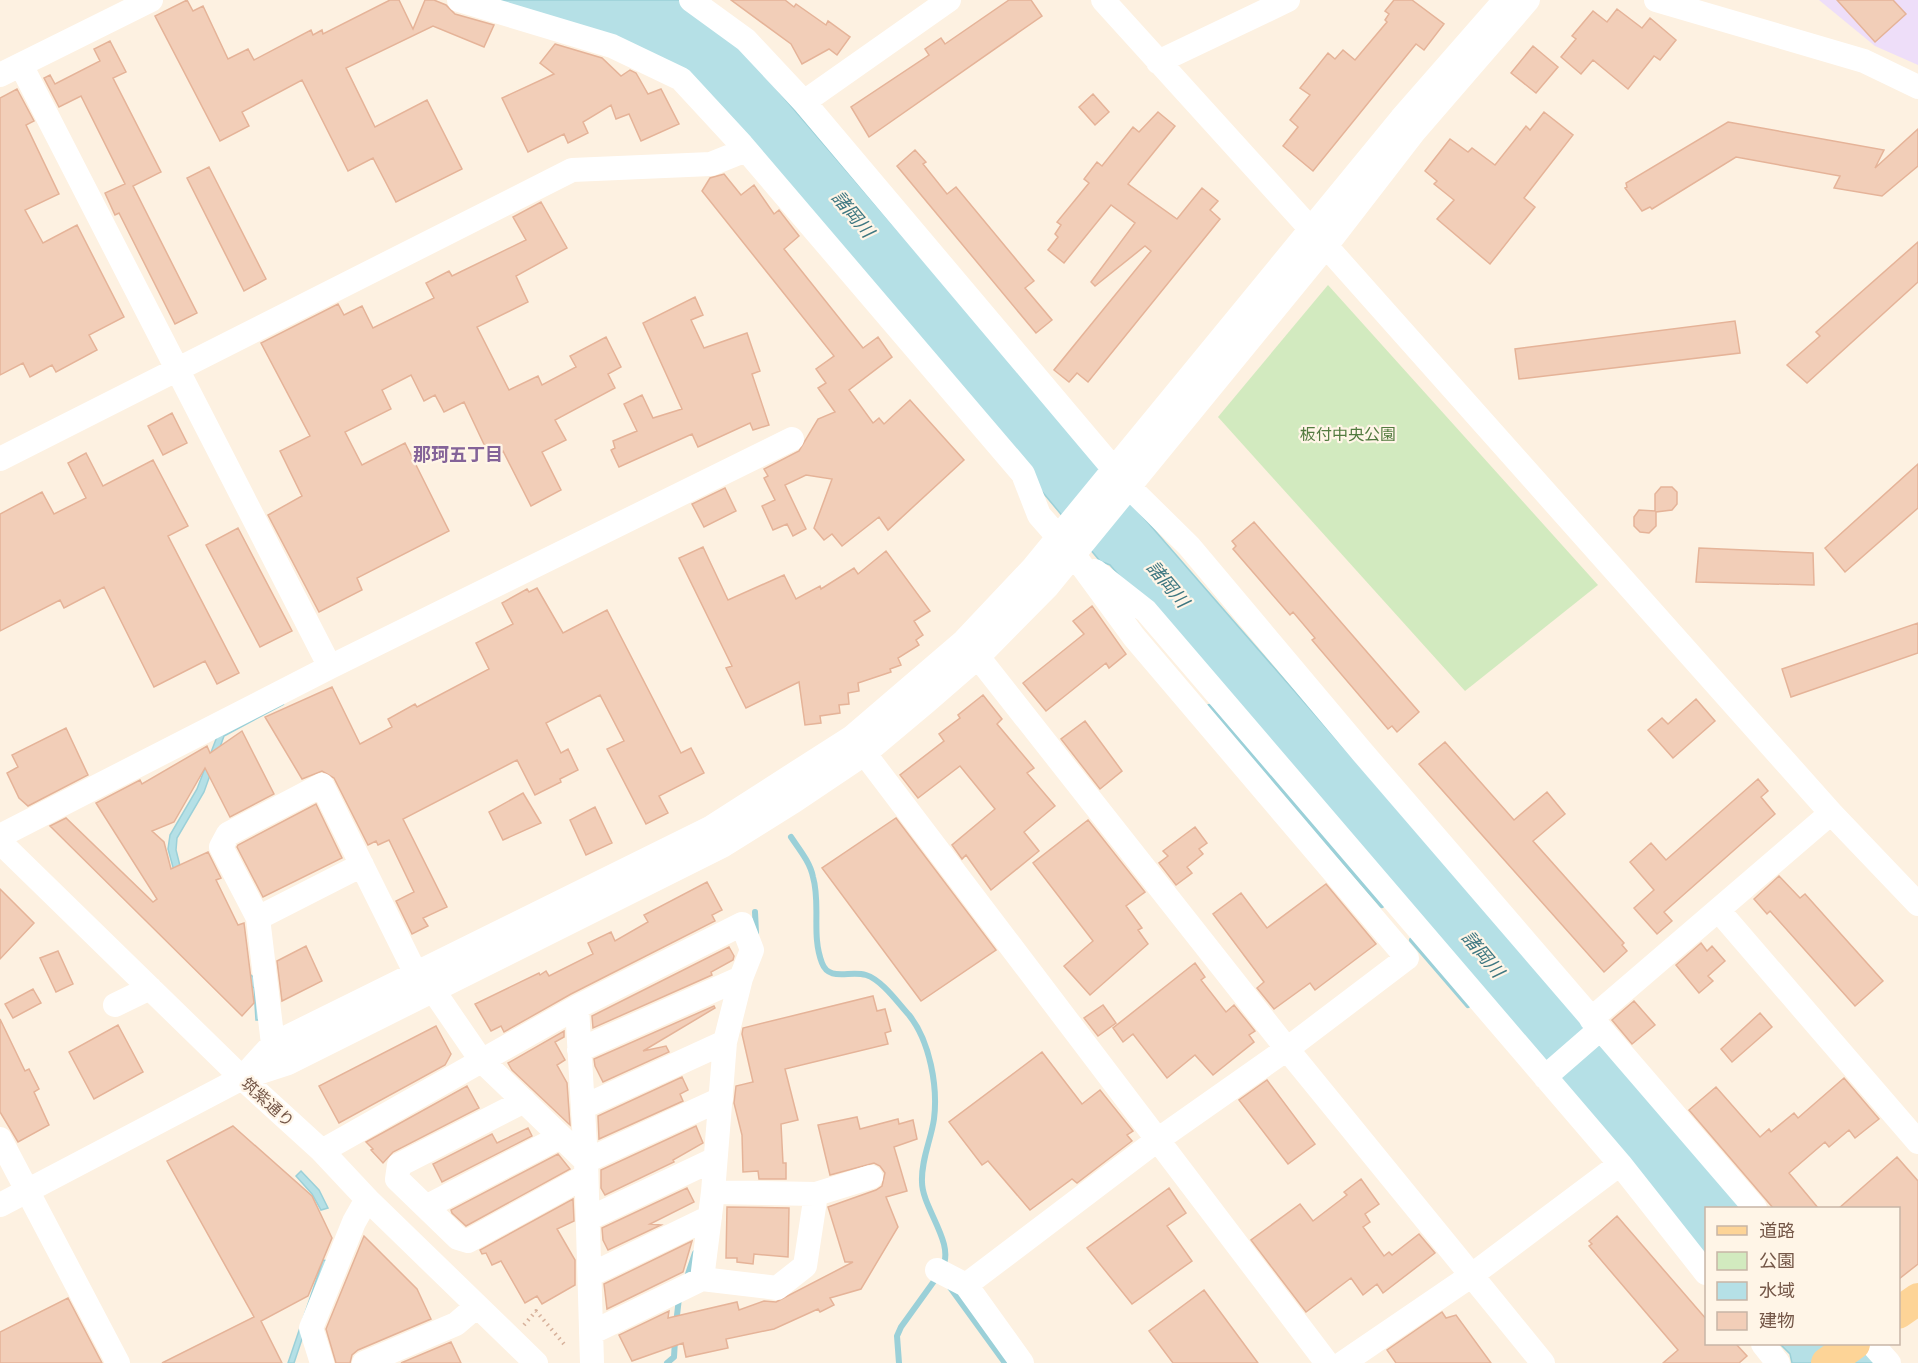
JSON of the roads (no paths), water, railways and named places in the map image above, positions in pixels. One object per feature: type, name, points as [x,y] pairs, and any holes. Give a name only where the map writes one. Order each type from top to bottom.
[{"type":"main road","points":[[1900,1312],[1918,1299]]},
{"type":"main road","points":[[1827,1363],[1853,1345]]},
{"type":"street","points":[[151,0],[11,70],[179,371],[330,667]]},
{"type":"street","points":[[459,0],[612,46],[681,79],[746,150],[1023,474],[1038,515],[1066,547],[1134,637],[1407,958],[1287,1049],[1156,1141],[966,1285]]},
{"type":"street","points":[[691,0],[746,40],[804,102],[1122,482],[1190,546],[1753,1207]]},
{"type":"street","points":[[804,102],[949,0]]},
{"type":"street","points":[[1103,0],[1318,237],[1831,813],[1918,904]]},
{"type":"street","points":[[1158,62],[1288,0]]},
{"type":"street","points":[[0,1205],[242,1078],[288,1063],[722,846],[794,801],[858,745],[964,641],[1066,547],[1122,482],[1318,237],[1401,119],[1505,0]]},
{"type":"street","points":[[1318,237],[1414,132],[1528,0]]},
{"type":"street","points":[[1656,0],[1864,61],[1918,87]]},
{"type":"street","points":[[0,459],[179,371],[572,170],[711,164],[746,150]]},
{"type":"street","points":[[0,836],[330,667],[792,439]]},
{"type":"street","points":[[242,1078],[273,1044],[710,828],[858,745],[978,657],[1048,586],[1066,547]]},
{"type":"street","points":[[1066,547],[1146,610],[1620,1164],[1705,1270]]},
{"type":"street","points":[[978,657],[1287,1049],[1544,1363]]},
{"type":"street","points":[[858,745],[1156,1141],[1327,1363]]},
{"type":"street","points":[[273,1044],[258,918],[221,847],[228,834],[322,785],[416,972],[433,990],[481,1060],[560,1137],[586,1169]]},
{"type":"street","points":[[1545,1077],[1595,1024],[1831,813]]},
{"type":"street","name":"筑紫通り","points":[[0,842],[242,1078],[322,1151],[367,1199],[536,1363]]},
{"type":"street","points":[[258,918],[362,865]]},
{"type":"street","points":[[1719,911],[1918,1143]]},
{"type":"street","points":[[322,1151],[577,1007],[742,924],[752,950],[741,978],[725,1042],[713,1192],[702,1280]]},
{"type":"street","points":[[579,1050],[741,978]]},
{"type":"street","points":[[115,1005],[150,988]]},
{"type":"street","points":[[577,1007],[586,1169],[592,1363]]},
{"type":"street","points":[[583,1107],[725,1042]]},
{"type":"street","points":[[524,1101],[399,1165],[397,1179],[458,1238],[468,1241],[586,1169],[721,1099]]},
{"type":"street","points":[[426,1207],[560,1137]]},
{"type":"street","points":[[0,1139],[25,1191],[118,1363]]},
{"type":"street","points":[[588,1219],[715,1159]]},
{"type":"street","points":[[1343,1363],[1472,1275],[1620,1164]]},
{"type":"street","points":[[713,1192],[816,1194],[871,1177]]},
{"type":"street","points":[[591,1333],[702,1280],[777,1288],[806,1266],[816,1194]]},
{"type":"street","points":[[322,1363],[311,1328],[354,1222],[367,1199]]},
{"type":"street","points":[[590,1275],[710,1217]]},
{"type":"street","points":[[938,1270],[966,1285],[1022,1363]]},
{"type":"street","points":[[364,1363],[456,1324],[477,1306]]},
{"type":"street","points":[[1763,1345],[1778,1363]]},
{"type":"street","points":[[1873,1345],[1889,1363]]},
{"type":"water","name":"諸岡川","points":[[489,0],[680,0],[726,30],[1137,510],[1743,1207],[1705,1207],[1705,1257],[1110,565],[1100,561],[712,96]]},
{"type":"water","points":[[284,704],[224,736],[204,792],[177,838],[176,850],[191,910],[235,964],[255,978],[262,1020],[256,1020],[254,988],[232,970],[185,911],[168,849],[170,835],[197,789],[218,734]]},
{"type":"water","points":[[301,1171],[319,1190],[328,1208],[321,1210],[312,1194],[296,1176]]},
{"type":"water","points":[[323,1260],[328,1261],[294,1363],[288,1363]]},
{"type":"water","points":[[1781,1345],[1863,1345],[1878,1363],[1792,1363],[1790,1354]]},
{"type":"waterway","points":[[1209,707],[1382,905]]},
{"type":"waterway","points":[[791,837],[812,871],[816,898],[817,942],[825,969],[835,974],[866,975],[878,982],[909,1015],[927,1051],[931,1065],[935,1106],[922,1182],[923,1192],[945,1248],[942,1268]]},
{"type":"waterway","points":[[755,912],[756,933]]},
{"type":"waterway","points":[[1412,940],[1468,1005]]},
{"type":"waterway","points":[[687,1277],[695,1253]]},
{"type":"waterway","points":[[899,1363],[897,1336],[937,1277]]},
{"type":"waterway","points":[[949,1286],[1005,1363]]},
{"type":"waterway","points":[[676,1324],[679,1298]]},
{"type":"waterway","points":[[667,1363],[674,1357],[675,1340]]},
{"type":"district","name":"那珂五丁目","points":[[458,454]]},
{"type":"park label","name":"板付中央公園","points":[[1348,434]]}]
